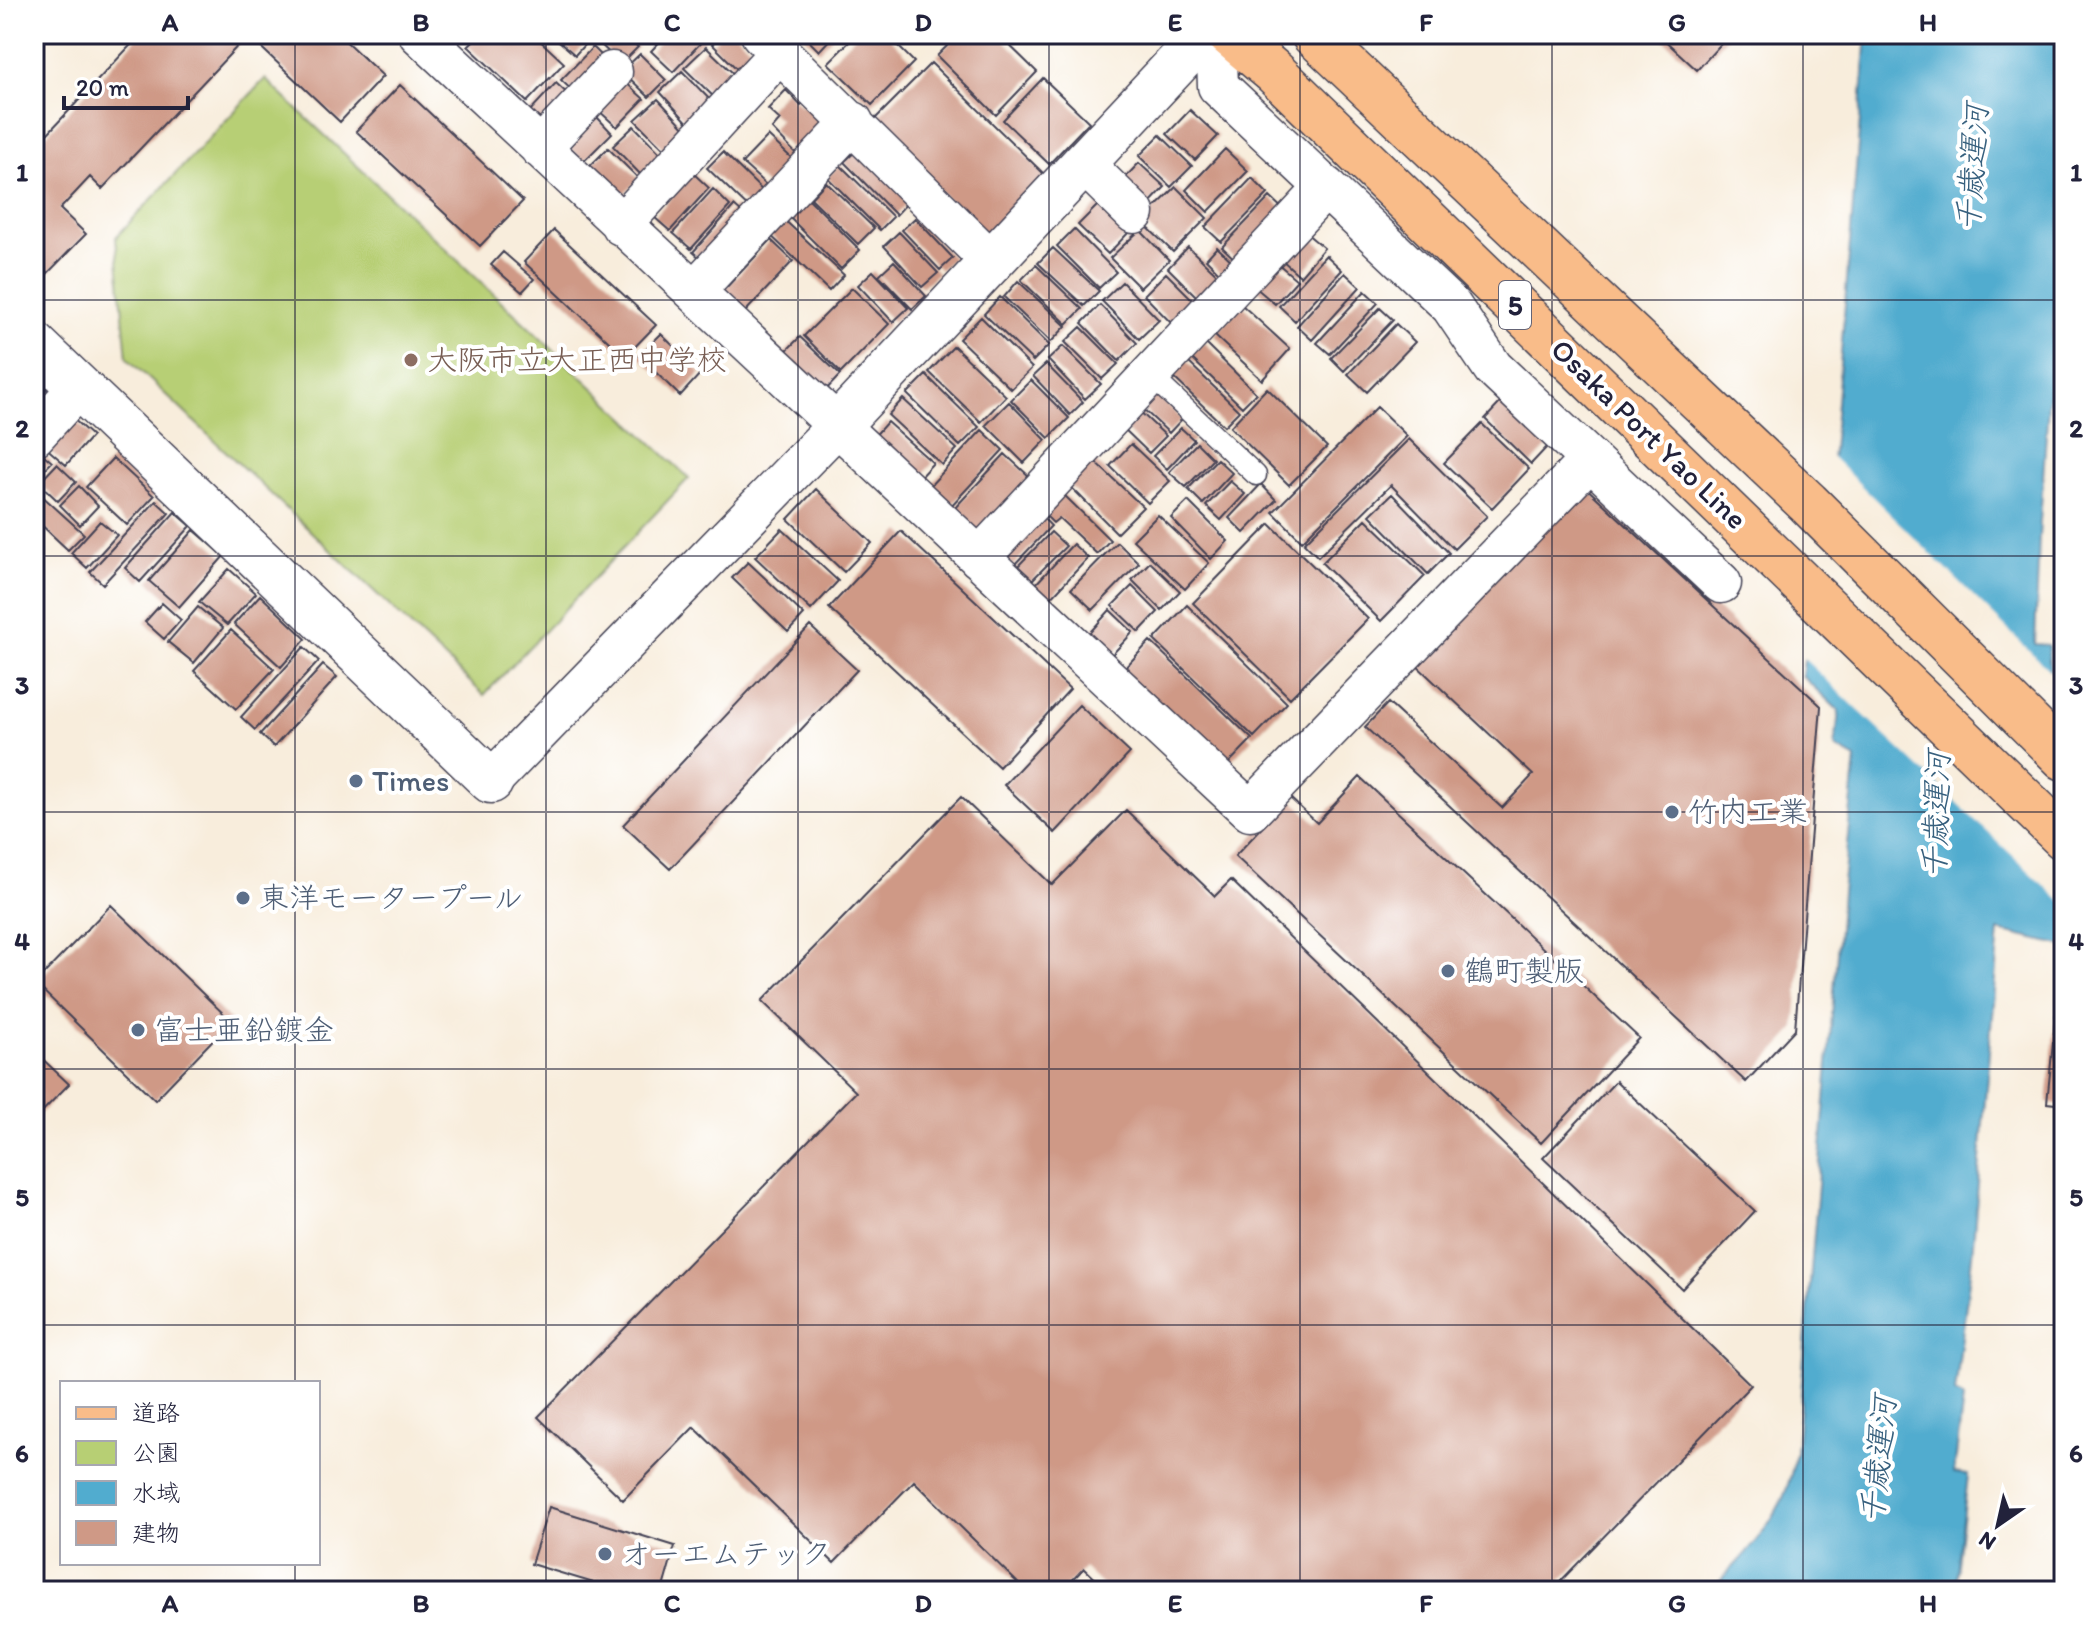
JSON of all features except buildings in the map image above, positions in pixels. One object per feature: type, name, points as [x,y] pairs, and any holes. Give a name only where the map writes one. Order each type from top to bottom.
[{"type":"main road","name":"Osaka Port Yao Line","points":[[1229,34],[1285,83],[2064,838]]},
{"type":"main road","name":"Osaka Port Yao Line","points":[[1313,34],[1808,503],[2063,757]]},
{"type":"street","points":[[34,344],[491,781],[838,425],[1205,34]]},
{"type":"street","points":[[1216,34],[1218,86],[1451,306],[1493,368],[1721,583]]},
{"type":"street","points":[[423,35],[621,225],[1250,811],[1590,460]]},
{"type":"street","points":[[621,225],[771,43],[991,261]]},
{"type":"street","points":[[540,148],[612,72]]},
{"type":"street","points":[[694,291],[853,122]]},
{"type":"street","points":[[1083,163],[1134,213]]},
{"type":"street","points":[[979,558],[1326,187]]},
{"type":"street","points":[[34,436],[79,387]]},
{"type":"lane","points":[[1150,375],[1256,475]]},
{"type":"green space","points":[[265,79],[689,478],[484,695],[127,358],[116,237]]},
{"type":"water","name":"千歳運河","points":[[1867,34],[2064,34],[2064,168],[2039,537],[2035,644],[2048,645],[2064,875],[2064,946],[1999,931],[1972,1256],[1955,1393],[1963,1398],[1954,1473],[1968,1475],[1955,1591],[1710,1591],[1767,1526],[1786,1490],[1796,1454],[1842,892],[1856,759],[1835,747],[1839,711],[1802,676],[1833,451]]},
{"type":"pier","points":[[1829,454],[2054,675],[2064,816],[2064,904],[1801,656]]},
{"type":"place","name":"大阪市立大正西中学校","points":[[411,360]]},
{"type":"place","name":"Times","points":[[356,781]]},
{"type":"place","name":"竹内工業","points":[[1672,812]]},
{"type":"place","name":"東洋モータープール","points":[[243,898]]},
{"type":"place","name":"鶴町製版","points":[[1448,971]]},
{"type":"place","name":"富士亜鉛鍍金","points":[[138,1030]]},
{"type":"place","name":"オーエムテック","points":[[605,1554]]}]
